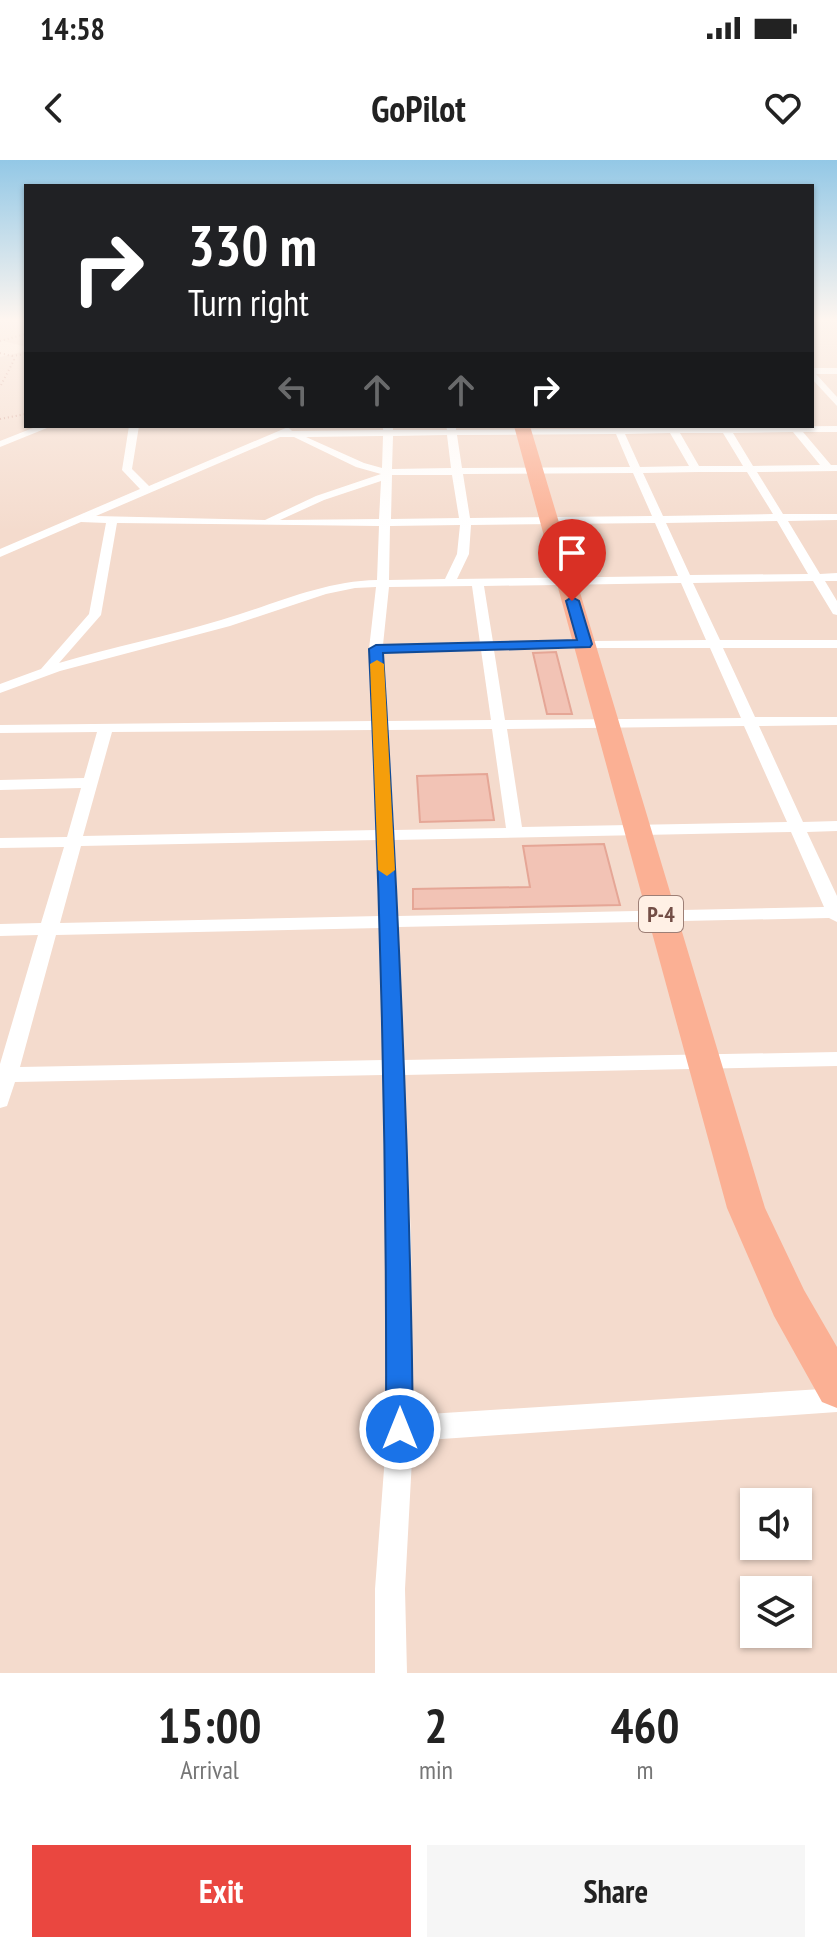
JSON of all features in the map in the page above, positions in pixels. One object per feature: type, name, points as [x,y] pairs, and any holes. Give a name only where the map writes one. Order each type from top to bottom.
[{"type":"highway","name":"P-4","points":[[523,429],[746,1208],[789,1303],[837,1388]]},
{"type":"street","points":[[814,396],[835,398]]},
{"type":"street","points":[[0,444],[42,428]]},
{"type":"street","points":[[134,428],[127,470],[147,490]]},
{"type":"street","points":[[0,930],[661,914],[836,913],[656,519],[639,471],[618,428]]},
{"type":"street","points":[[673,428],[696,470]]},
{"type":"street","points":[[725,428],[837,611]]},
{"type":"street","points":[[795,428],[832,468]]},
{"type":"street","points":[[0,553],[277,434],[294,430],[837,429]]},
{"type":"street","points":[[294,430],[360,465],[386,474]]},
{"type":"street","points":[[388,430],[383,582],[376,649],[386,836],[399,1239],[400,1429],[390,1589],[391,1673]]},
{"type":"street","points":[[450,581],[460,568],[466,551],[467,520],[452,430]]},
{"type":"street","points":[[263,524],[320,498],[386,474],[832,468]]},
{"type":"street","points":[[78,519],[263,524],[837,517]]},
{"type":"street","points":[[45,670],[95,615],[112,520]]},
{"type":"street","points":[[0,689],[45,670],[109,650],[227,623],[324,589],[383,582],[837,577]]},
{"type":"street","points":[[477,581],[515,833]]},
{"type":"street","points":[[376,649],[585,644],[837,644]]},
{"type":"street","points":[[0,729],[837,721]]},
{"type":"street","points":[[0,1100],[4,1075],[106,728]]},
{"type":"street","points":[[0,785],[91,783]]},
{"type":"street","points":[[0,843],[837,826]]},
{"type":"street","points":[[4,1075],[837,1059]]},
{"type":"street","points":[[400,1429],[837,1400]]},
{"type":"path","points":[[0,419],[24,414]]},
{"type":"shaded area","points":[[0,390],[24,390],[24,428],[814,428],[814,390],[837,390],[837,1673],[0,1673]]},
{"type":"building","points":[[556,652],[572,714],[547,714],[533,653]]},
{"type":"building","points":[[487,774],[494,820],[420,822],[417,776]]},
{"type":"building","points":[[604,844],[620,905],[413,909],[413,889],[530,887],[523,846]]},
{"type":"slow traffic","points":[[377,664],[387,870]]},
{"type":"route","points":[[400,1429],[399,1239],[386,836],[376,649],[585,644],[572,601]]}]
